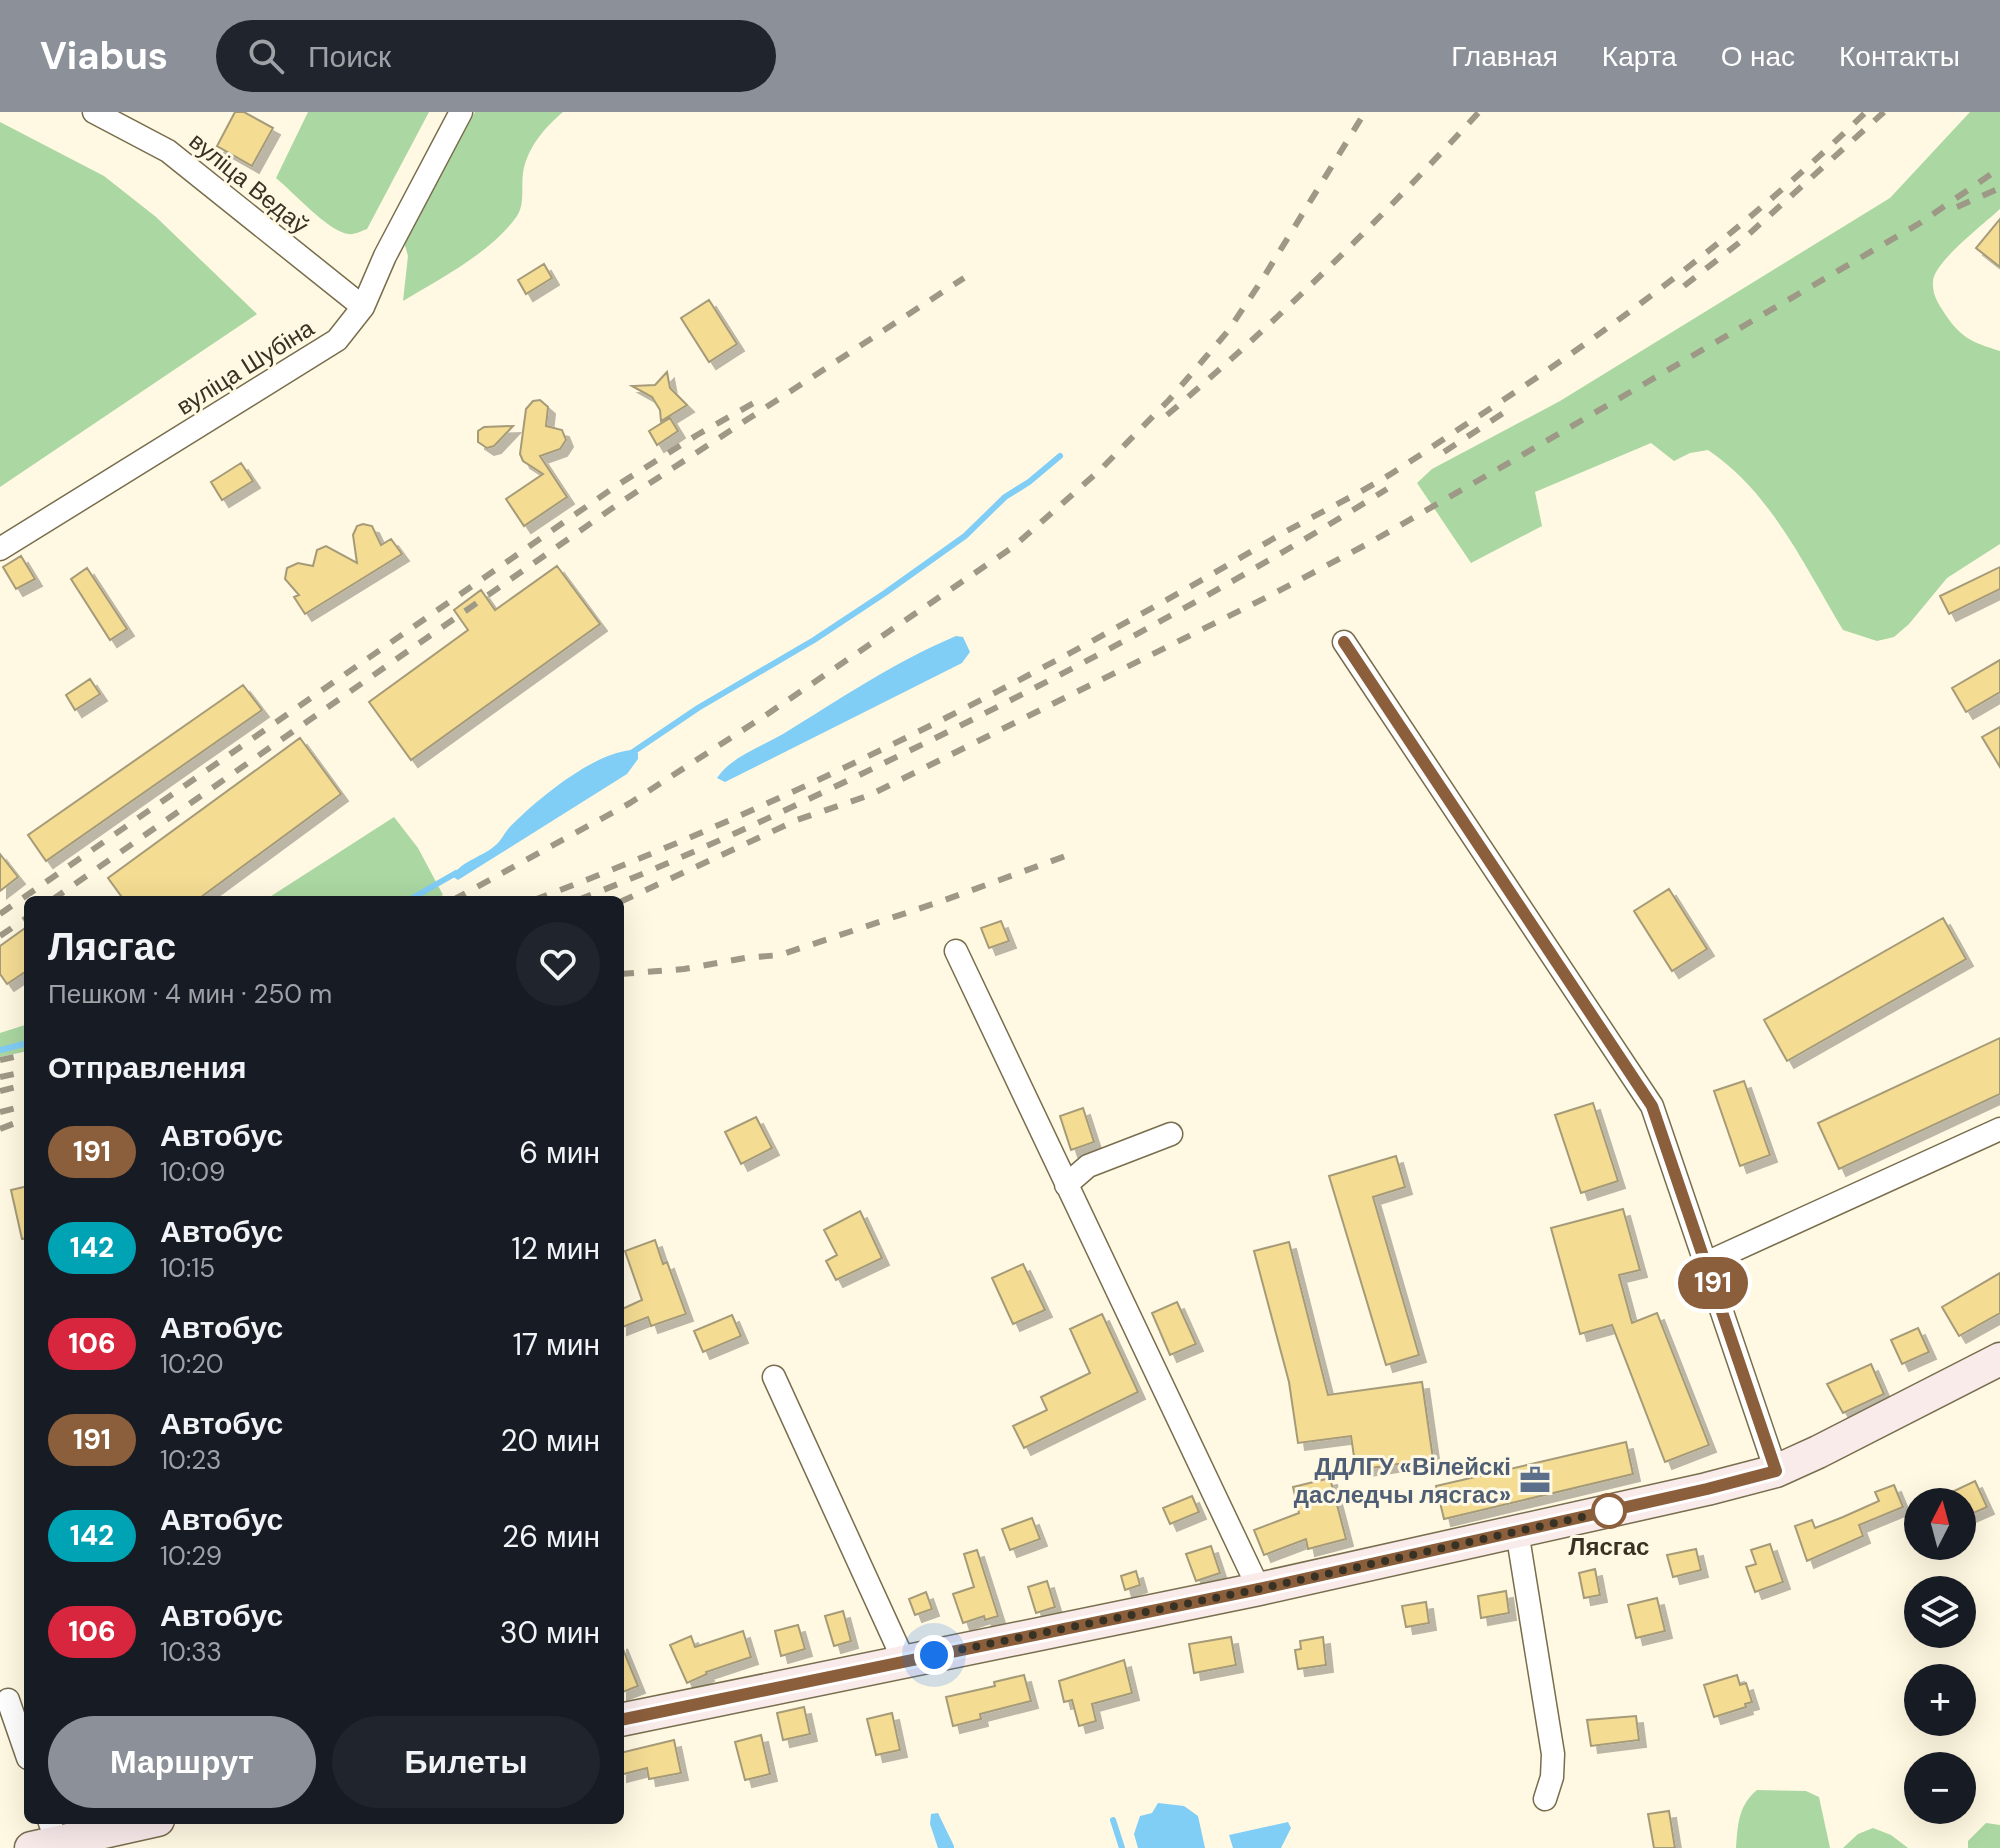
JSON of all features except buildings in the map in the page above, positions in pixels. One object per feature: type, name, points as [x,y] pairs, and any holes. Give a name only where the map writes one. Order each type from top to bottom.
[{"type":"street","name":"вуліца Ведаў","points":[[94,112],[168,151],[363,307]]},
{"type":"street","name":"вуліца Шубіна","points":[[0,549],[337,340],[363,307],[385,256],[461,112]]},
{"type":"street","points":[[1344,642],[1652,1106],[1776,1471]]},
{"type":"street","points":[[956,951],[1259,1589]]},
{"type":"street","points":[[1706,1263],[2000,1129]]},
{"type":"street","points":[[1066,1185],[1088,1166],[1171,1134]]},
{"type":"street","points":[[624,1719],[1259,1589],[1776,1471],[2000,1359]]},
{"type":"street","points":[[774,1377],[904,1661]]},
{"type":"street","points":[[1517,1531],[1553,1754],[1552,1777],[1545,1799]]},
{"type":"street","points":[[8,1700],[24,1746]]},
{"type":"street","points":[[46,1837],[132,1824]]},
{"type":"green space","points":[[308,112],[429,112],[367,229],[351,234],[331,226],[276,178]]},
{"type":"green space","points":[[475,112],[563,112],[543,132],[528,155],[523,173],[521,206],[506,229],[465,263],[403,301],[408,256],[404,242]]},
{"type":"green space","points":[[1970,112],[2000,112],[2000,209],[1942,264],[1933,286],[1945,314],[1962,334],[2000,351],[2000,544],[1947,578],[1909,624],[1894,637],[1877,641],[1843,630],[1785,532],[1730,467],[1708,450],[1690,453],[1674,461],[1651,443],[1535,492],[1542,526],[1471,563],[1417,483],[1432,469],[1560,401],[1890,198]]},
{"type":"green space","points":[[0,122],[104,176],[156,217],[257,314],[0,487]]},
{"type":"green space","points":[[394,817],[418,848],[443,895],[441,896],[271,896]]},
{"type":"green space","points":[[24,1025],[24,1052],[0,1057],[0,1033]]},
{"type":"green space","points":[[1757,1790],[1806,1791],[1819,1797],[1830,1848],[1736,1848],[1743,1809]]},
{"type":"green space","points":[[1986,1823],[2000,1825],[2000,1848],[1968,1848],[1968,1841]]},
{"type":"green space","points":[[1873,1828],[1891,1835],[1908,1848],[1843,1848],[1858,1834]]},
{"type":"water","points":[[956,636],[963,637],[970,652],[962,663],[725,782],[717,778],[747,753],[889,669]]},
{"type":"water","points":[[631,750],[638,753],[638,759],[627,774],[458,880],[452,876],[497,844],[519,818],[565,780],[599,760]]},
{"type":"water","points":[[1158,1803],[1184,1806],[1198,1816],[1205,1848],[1138,1848],[1134,1834],[1140,1816],[1152,1813]]},
{"type":"water","points":[[938,1813],[954,1848],[938,1848],[930,1824],[931,1814]]},
{"type":"water","points":[[1288,1822],[1291,1828],[1281,1848],[1233,1848],[1229,1835]]},
{"type":"waterway","points":[[630,754],[698,708],[814,640],[885,593],[965,536],[1005,497],[1060,456]]},
{"type":"waterway","points":[[416,896],[456,873]]},
{"type":"waterway","points":[[0,1050],[24,1044]]},
{"type":"waterway","points":[[1113,1820],[1122,1848]]},
{"type":"railway","points":[[460,896],[630,803],[766,715],[1013,547],[1099,471],[1169,400],[1228,331],[1365,112]]},
{"type":"railway","points":[[1167,415],[1328,268],[1479,112]]},
{"type":"railway","points":[[544,896],[724,823],[910,736],[1092,641],[1381,480],[1631,311],[1728,235],[1866,112]]},
{"type":"railway","points":[[1684,286],[1740,242],[1884,112]]},
{"type":"railway","points":[[624,900],[797,820],[870,795],[1371,542],[1920,223],[2000,168]]},
{"type":"railway","points":[[1957,207],[2000,188]]},
{"type":"railway","points":[[58,896],[624,500],[964,278]]},
{"type":"railway","points":[[26,896],[616,486],[759,400]]},
{"type":"railway","points":[[1444,452],[1514,406]]},
{"type":"railway","points":[[588,896],[748,827],[975,718],[1213,592],[1387,489]]},
{"type":"railway","points":[[624,974],[684,969],[780,955],[1071,854]]},
{"type":"railway","points":[[0,914],[24,897]]},
{"type":"railway","points":[[0,936],[24,920]]},
{"type":"railway","points":[[0,1060],[24,1055]]},
{"type":"railway","points":[[0,1077],[24,1072]]},
{"type":"railway","points":[[0,1091],[24,1085]]},
{"type":"railway","points":[[0,1112],[24,1106]]},
{"type":"railway","points":[[0,1129],[24,1120]]},
{"type":"bus line","name":"191","points":[[624,1719],[1259,1589],[1776,1471],[1652,1106],[1344,642]]},
{"type":"place","name":"ДДЛГУ «Вілейскі даследчы лясгас»","points":[[1535,1480]]},
{"type":"place","name":"Лясгас","points":[[1609,1511]]},
{"type":"route","points":[[934,1655],[1259,1589],[1609,1511]]}]
